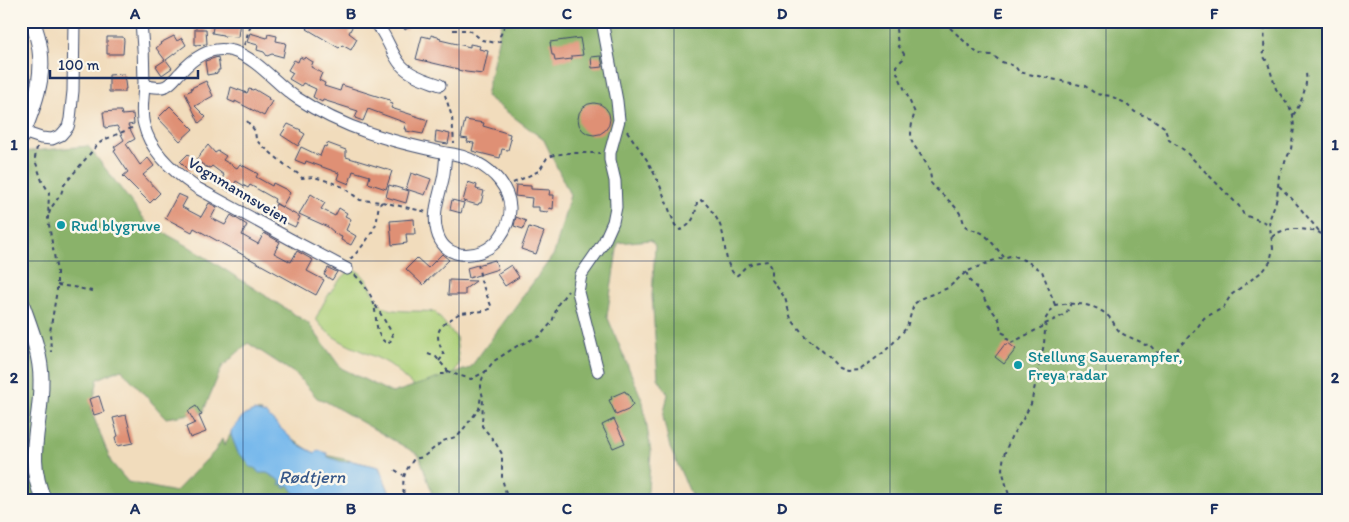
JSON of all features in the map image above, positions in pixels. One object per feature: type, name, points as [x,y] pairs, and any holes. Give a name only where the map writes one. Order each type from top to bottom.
[{"type":"main road","points":[[23,130],[39,88],[42,68],[40,49],[32,21]]},
{"type":"main road","points":[[21,302],[37,348],[41,369],[41,396],[35,432],[33,462],[44,501]]},
{"type":"street","points":[[23,130],[41,138],[56,138],[66,131],[68,127],[72,91],[74,21]]},
{"type":"street","name":"Vognmannsveien","points":[[141,21],[144,124],[149,140],[158,152],[186,180],[311,244],[344,267]]},
{"type":"street","points":[[374,21],[385,35],[401,65],[408,71],[440,85]]},
{"type":"street","points":[[598,371],[578,292],[581,275],[604,242],[613,222],[616,206],[615,181],[610,153],[619,120],[602,21]]},
{"type":"street","points":[[144,85],[158,88],[168,86],[192,61],[204,53],[223,50],[248,58],[297,98],[354,128],[383,138],[468,157],[482,164],[495,174],[504,187],[510,211],[505,230],[496,242],[488,249],[477,253],[458,254],[445,247],[436,230],[435,215],[450,153]]},
{"type":"path","points":[[240,54],[252,21]]},
{"type":"path","points":[[453,30],[469,30],[482,40],[496,43],[500,41],[500,36],[507,21]]},
{"type":"path","points":[[895,21],[898,45],[904,54],[903,59],[896,66],[896,70],[916,113],[913,117],[911,129],[912,141],[928,165],[931,183],[956,208],[964,219],[964,225],[970,230],[980,232],[987,237],[1004,258]]},
{"type":"path","points":[[946,21],[948,26],[978,54],[992,55],[1002,62],[1015,66],[1019,72],[1085,86],[1096,94],[1111,96],[1125,103],[1135,112],[1151,118],[1164,127],[1169,140],[1184,150],[1239,206],[1244,215],[1270,224]]},
{"type":"path","points":[[1056,304],[1071,303],[1093,306],[1110,318],[1120,331],[1144,345],[1149,344],[1157,353],[1177,353],[1178,348],[1204,318],[1223,308],[1231,295],[1264,270],[1270,262],[1273,248],[1269,221],[1277,198],[1279,175],[1290,149],[1294,128],[1293,116],[1288,104],[1276,89],[1268,63],[1262,54],[1264,52],[1265,21]]},
{"type":"path","points":[[1293,116],[1304,94],[1307,74],[1305,70]]},
{"type":"path","points":[[440,85],[452,117],[450,153]]},
{"type":"path","points":[[247,121],[255,131],[256,139],[259,143],[302,178],[314,177],[343,187],[360,200],[382,202],[435,215]]},
{"type":"path","points":[[48,217],[64,185],[98,144],[120,132],[144,124]]},
{"type":"path","points":[[615,132],[628,131],[648,160],[675,225],[680,230],[687,228],[691,224],[696,212],[697,201],[703,200],[722,230],[731,272],[736,276],[741,274],[748,265],[768,261],[772,268],[772,280],[785,298],[791,318],[805,336],[839,368],[860,370],[884,352],[907,327],[914,304],[922,298],[948,288],[966,272],[977,266],[1004,258],[1016,256],[1042,271],[1056,304]]},
{"type":"path","points":[[41,138],[35,158],[42,181],[49,192],[48,217],[57,272],[54,315],[50,332]]},
{"type":"path","points":[[504,187],[539,171],[547,158],[554,155],[568,152],[610,153]]},
{"type":"path","points":[[1278,186],[1295,202],[1328,244]]},
{"type":"path","points":[[373,301],[378,333],[380,338],[388,344],[392,338],[392,333],[365,286],[344,267],[369,236],[377,222],[377,212],[382,202]]},
{"type":"path","points":[[1272,238],[1280,231],[1304,229],[1328,237]]},
{"type":"path","points":[[439,361],[444,355],[438,336],[441,325],[460,313],[492,308],[481,282],[477,253]]},
{"type":"path","points":[[966,272],[970,281],[982,294],[998,319],[1001,332],[1012,343],[1066,314],[1071,303]]},
{"type":"path","points":[[404,501],[403,475],[414,459],[423,457],[443,441],[458,436],[478,409],[481,382],[485,372],[494,361],[517,346],[540,336],[552,322],[558,304],[581,275]]},
{"type":"path","points":[[57,286],[92,291]]},
{"type":"path","points":[[1012,501],[1002,469],[1004,455],[1011,436],[1031,404],[1044,344],[1046,318],[1056,304]]},
{"type":"path","points":[[428,354],[436,357],[451,373],[471,378],[485,372]]},
{"type":"path","points":[[440,374],[447,374],[447,370]]},
{"type":"path","points":[[481,395],[484,411],[482,426],[502,454],[502,478],[508,501]]},
{"type":"path","points":[[395,470],[403,475]]},
{"type":"green space","points":[[502,21],[1328,21],[1328,501],[694,501],[670,448],[663,417],[668,394],[658,378],[652,296],[655,246],[651,240],[618,243],[607,316],[643,402],[651,452],[647,501],[435,501],[419,455],[317,398],[297,375],[248,343],[222,367],[203,412],[166,418],[121,369],[98,379],[91,410],[111,462],[128,482],[175,492],[215,451],[222,439],[224,446],[235,426],[256,418],[258,410],[292,439],[312,452],[379,467],[393,501],[21,501],[21,152],[88,146],[148,224],[188,246],[308,323],[341,368],[392,393],[470,368],[554,254],[570,195],[544,140],[486,96]]},
{"type":"green space","points":[[352,269],[364,276],[380,304],[384,307],[394,310],[435,312],[456,337],[459,364],[448,383],[422,390],[412,385],[389,364],[340,341],[323,328],[316,319],[335,286]]},
{"type":"water","name":"Rødtjern","points":[[254,411],[266,414],[297,444],[315,453],[318,450],[327,453],[328,457],[342,462],[352,461],[379,467],[393,501],[300,501],[289,485],[284,488],[284,483],[279,485],[281,481],[267,473],[259,473],[255,468],[250,467],[246,460],[238,453],[231,431],[243,416]]},
{"type":"building","points":[[214,21],[240,21],[238,37],[212,33]]},
{"type":"building","points":[[297,21],[355,21],[349,33],[357,39],[351,50],[342,45],[339,48]]},
{"type":"building","points":[[400,21],[419,21],[405,30]]},
{"type":"building","points":[[195,29],[206,29],[207,44],[195,45]]},
{"type":"building","points":[[250,33],[267,38],[268,34],[277,36],[276,41],[286,43],[283,57],[272,54],[267,56],[264,52],[257,50],[258,45],[247,42]]},
{"type":"building","points":[[431,35],[441,38],[440,40],[470,47],[470,44],[480,46],[479,49],[488,51],[483,74],[466,72],[416,59],[422,36],[431,38]]},
{"type":"building","points":[[174,36],[177,41],[182,38],[186,45],[166,60],[172,68],[162,75],[156,66],[165,60],[156,48],[160,43]]},
{"type":"building","points":[[107,37],[123,37],[123,54],[107,54]]},
{"type":"building","points":[[580,38],[583,55],[572,56],[572,59],[555,61],[550,42]]},
{"type":"building","points":[[601,56],[603,67],[592,68],[591,57]]},
{"type":"building","points":[[218,57],[220,70],[218,70],[218,73],[207,75],[205,61]]},
{"type":"building","points":[[300,57],[304,59],[305,57],[313,62],[311,67],[322,73],[319,80],[325,83],[324,86],[340,91],[342,85],[390,100],[389,103],[393,104],[391,108],[428,120],[423,134],[406,131],[407,129],[404,129],[406,123],[368,109],[363,121],[355,118],[358,111],[323,100],[322,102],[313,97],[316,89],[303,83],[301,86],[289,79],[293,73],[288,70],[294,60],[298,62]]},
{"type":"building","points":[[124,74],[125,92],[109,92],[109,75]]},
{"type":"building","points":[[206,81],[213,96],[195,106],[206,117],[199,123],[185,93]]},
{"type":"building","points":[[231,87],[247,93],[249,89],[254,89],[269,98],[272,101],[264,116],[235,101],[235,103],[228,100]]},
{"type":"building","points":[[594,103],[600,104],[605,108],[609,113],[609,125],[605,130],[600,134],[594,135],[588,134],[583,130],[579,125],[578,119],[579,113],[583,108],[588,104]]},
{"type":"building","points":[[170,106],[193,129],[180,141],[158,118]]},
{"type":"building","points":[[121,111],[122,115],[133,114],[134,124],[128,125],[135,139],[126,144],[140,165],[148,158],[154,166],[143,175],[160,193],[150,203],[123,176],[128,172],[114,151],[116,150],[114,147],[124,140],[117,126],[105,128],[103,112]]},
{"type":"building","points":[[465,120],[484,123],[483,126],[510,134],[509,139],[511,139],[508,150],[502,149],[500,158],[472,151],[474,143],[467,142],[468,139],[461,138]]},
{"type":"building","points":[[288,124],[305,134],[298,146],[281,135]]},
{"type":"building","points":[[436,131],[450,134],[448,144],[435,142]]},
{"type":"building","points":[[327,143],[346,150],[346,157],[392,171],[386,189],[368,183],[370,176],[353,171],[349,184],[337,179],[339,173],[306,161],[305,164],[295,160],[301,147],[320,156]]},
{"type":"building","points":[[208,145],[215,153],[218,151],[226,156],[223,160],[237,168],[240,164],[258,174],[256,177],[272,186],[273,183],[287,190],[290,193],[282,207],[274,202],[275,199],[250,185],[248,188],[236,181],[230,192],[219,185],[224,175],[212,166],[208,168],[196,160]]},
{"type":"building","points":[[188,154],[197,164],[189,171],[180,162]]},
{"type":"building","points":[[411,173],[431,179],[425,195],[406,189]]},
{"type":"building","points":[[468,182],[477,185],[476,189],[484,191],[481,203],[478,205],[463,201]]},
{"type":"building","points":[[389,185],[409,191],[406,203],[386,197]]},
{"type":"building","points":[[516,185],[531,186],[531,189],[550,190],[549,195],[554,195],[553,209],[549,208],[548,212],[539,211],[539,207],[531,207],[532,198],[515,196]]},
{"type":"building","points":[[178,194],[187,198],[182,207],[201,217],[209,203],[217,207],[211,218],[225,225],[231,215],[247,225],[242,235],[258,244],[264,233],[280,242],[274,253],[291,262],[297,251],[313,260],[307,271],[324,280],[316,295],[194,228],[192,232],[165,218]]},
{"type":"building","points":[[311,194],[325,203],[321,209],[335,216],[339,208],[347,213],[345,216],[351,219],[346,230],[356,236],[351,245],[341,240],[342,237],[333,233],[328,227],[299,214]]},
{"type":"building","points":[[452,200],[464,203],[461,213],[450,210]]},
{"type":"building","points":[[276,204],[300,217],[295,227],[270,215]]},
{"type":"building","points":[[516,217],[526,221],[523,229],[514,226]]},
{"type":"building","points":[[414,219],[415,234],[406,234],[407,243],[392,245],[390,221]]},
{"type":"building","points":[[529,227],[544,232],[536,254],[521,249]]},
{"type":"building","points":[[442,254],[449,260],[423,285],[406,269],[417,258],[428,268]]},
{"type":"building","points":[[495,260],[498,269],[469,278],[467,268]]},
{"type":"building","points":[[511,265],[519,277],[505,286],[497,274]]},
{"type":"building","points":[[328,268],[337,272],[332,280],[324,275]]},
{"type":"building","points":[[449,280],[476,281],[465,289],[465,295],[448,295]]},
{"type":"building","points":[[1008,343],[1016,349],[1004,364],[995,357],[1005,344],[1007,345]]},
{"type":"building","points":[[625,391],[628,393],[633,405],[628,410],[616,415],[609,400],[612,399],[611,397]]},
{"type":"building","points":[[99,396],[104,412],[94,415],[89,399]]},
{"type":"building","points":[[196,406],[202,415],[199,416],[206,432],[190,438],[186,427],[195,423],[188,411]]},
{"type":"building","points":[[126,415],[133,443],[117,446],[115,437],[118,436],[113,418]]},
{"type":"building","points":[[614,419],[625,443],[613,448],[602,425]]},
{"type":"place","name":"Rud blygruve","points":[[61,225]]},
{"type":"place","name":"Stellung Sauerampfer, Freya radar","points":[[1018,365]]}]
